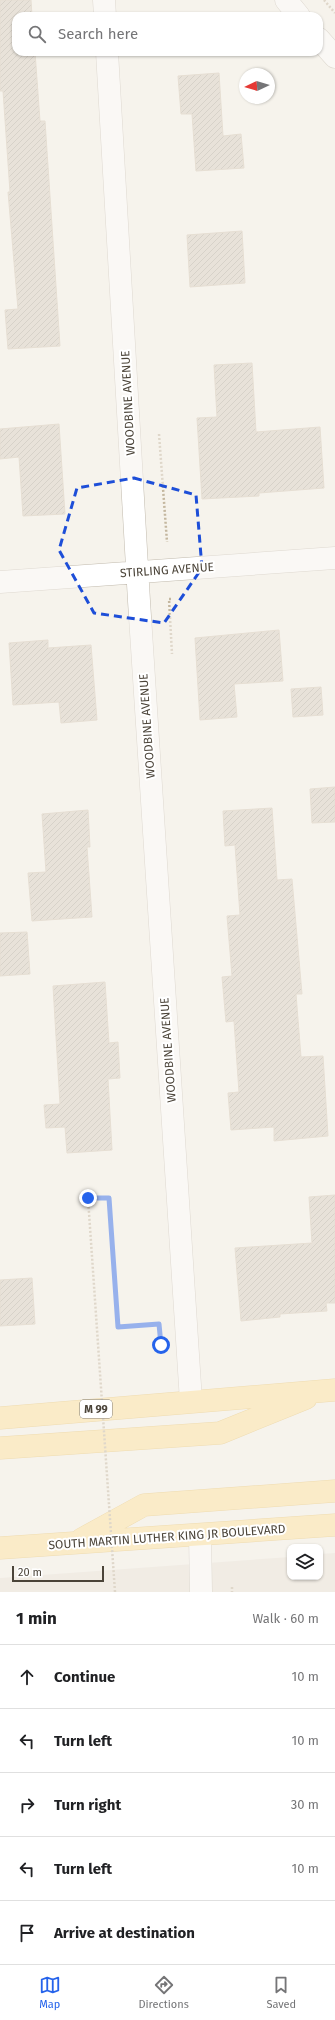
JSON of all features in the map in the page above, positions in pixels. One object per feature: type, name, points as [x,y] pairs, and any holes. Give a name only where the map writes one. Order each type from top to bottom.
[{"type":"main road","name":"M 99","points":[[0,1418],[330,1390]]},
{"type":"main road","points":[[0,1448],[220,1433],[330,1390]]},
{"type":"main road","points":[[76,1543],[144,1505],[335,1491]]},
{"type":"main road","name":"SOUTH MARTIN LUTHER KING JR BOULEVARD","points":[[0,1548],[335,1525]]},
{"type":"street","points":[[104,0],[104,12]]},
{"type":"street","points":[[286,0],[296,12]]},
{"type":"street","points":[[323,44],[335,58]]},
{"type":"street","name":"WOODBINE AVENUE","points":[[107,56],[138,572],[191,1401]]},
{"type":"street","name":"STIRLING AVENUE","points":[[0,582],[335,558]]},
{"type":"street","points":[[200,1535],[200,1592]]},
{"type":"path","points":[[324,0],[335,13]]},
{"type":"path","points":[[159,431],[166,542],[173,541]]},
{"type":"path","points":[[172,655],[169,599],[177,599]]},
{"type":"path","points":[[115,1592],[88,1198],[109,1198],[118,1327],[159,1324]]},
{"type":"path","points":[[159,1316],[160,1331]]},
{"type":"path","points":[[232,1587],[232,1592]]},
{"type":"highlighted area","points":[[134,478],[196,495],[202,568],[164,623],[94,613],[59,550],[77,488]]},
{"type":"shaded area","points":[[335,1553],[335,1592],[0,1592],[0,1578],[287,1557],[287,1580],[323,1580],[323,1554]]},
{"type":"building","points":[[0,0],[31,0],[32,12],[12,12],[12,56],[35,56],[40,121],[45,121],[60,346],[8,349],[5,310],[18,309],[8,192],[10,192],[3,91],[0,91]]},
{"type":"building","points":[[219,73],[223,136],[241,134],[244,168],[196,171],[192,114],[181,114],[178,76]]},
{"type":"building","points":[[242,231],[245,283],[190,287],[187,235]]},
{"type":"building","points":[[252,363],[256,432],[320,427],[324,488],[259,493],[259,496],[202,499],[197,418],[217,417],[214,365]]},
{"type":"building","points":[[59,424],[65,514],[23,516],[19,457],[0,459],[0,429]]},
{"type":"building","points":[[279,630],[283,681],[234,684],[237,717],[200,720],[195,638]]},
{"type":"building","points":[[48,640],[48,648],[91,645],[97,720],[61,723],[59,702],[13,705],[9,643]]},
{"type":"building","points":[[321,687],[323,715],[293,717],[291,689]]},
{"type":"building","points":[[335,787],[335,822],[312,823],[310,789]]},
{"type":"building","points":[[272,808],[277,880],[292,879],[302,994],[296,994],[301,1057],[323,1056],[328,1136],[274,1141],[274,1127],[231,1130],[228,1093],[239,1092],[234,1021],[226,1022],[222,977],[232,976],[227,916],[240,915],[235,845],[225,846],[223,811]]},
{"type":"building","points":[[88,810],[90,847],[87,847],[92,917],[32,921],[28,873],[46,872],[42,814]]},
{"type":"building","points":[[27,932],[30,974],[0,976],[0,933]]},
{"type":"building","points":[[105,982],[109,1043],[118,1042],[120,1078],[108,1079],[112,1150],[67,1153],[65,1127],[46,1128],[44,1105],[60,1104],[53,986]]},
{"type":"building","points":[[335,1195],[335,1303],[326,1303],[327,1311],[280,1314],[280,1317],[241,1321],[235,1248],[312,1243],[309,1197]]},
{"type":"building","points":[[32,1278],[35,1324],[0,1326],[0,1280]]},
{"type":"route","points":[[88,1198],[109,1198],[118,1327],[159,1324],[161,1345]]}]
